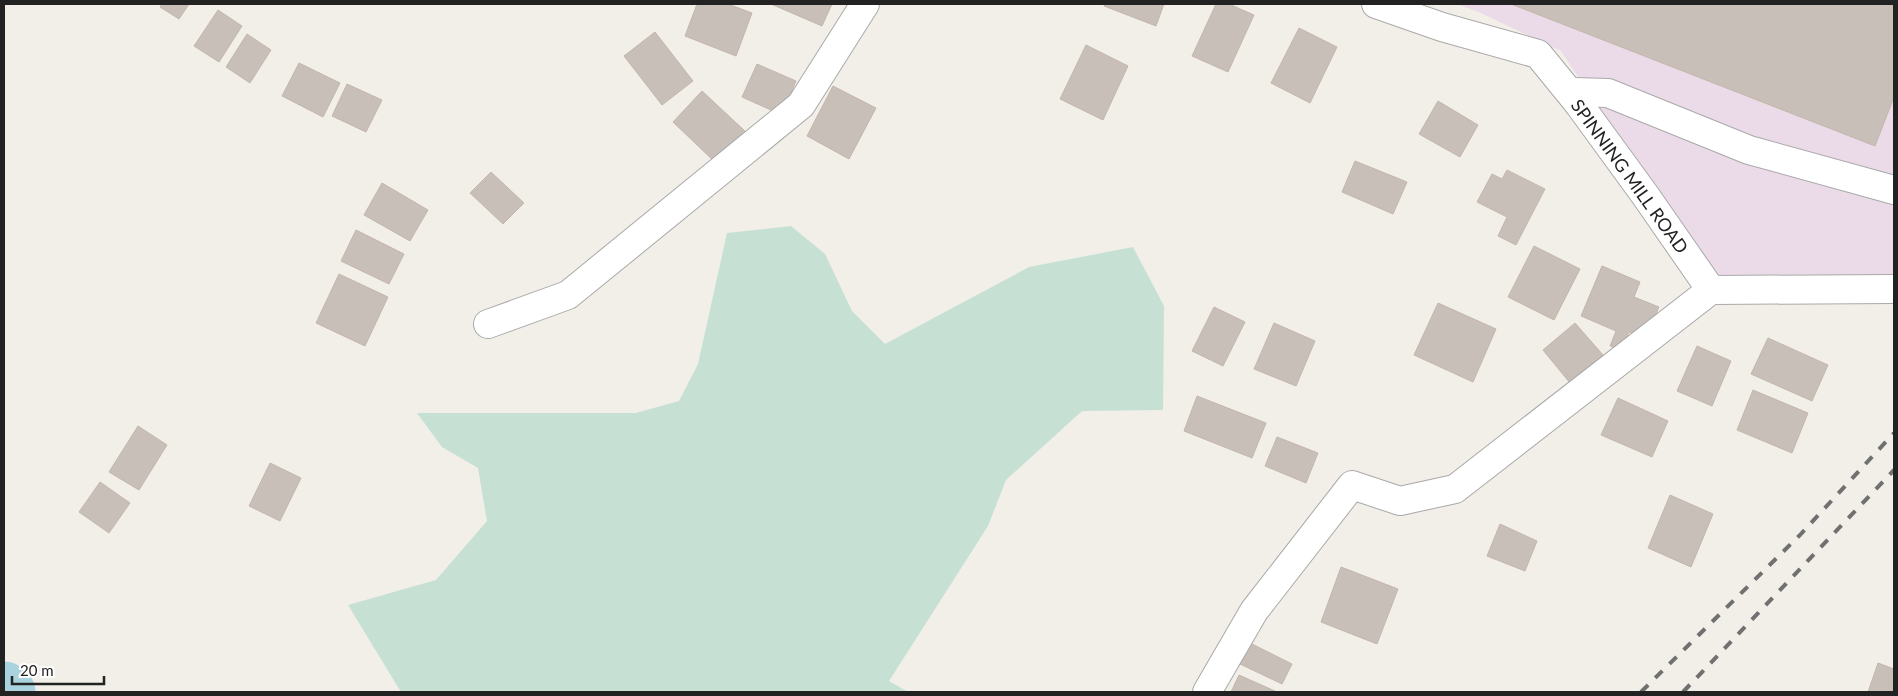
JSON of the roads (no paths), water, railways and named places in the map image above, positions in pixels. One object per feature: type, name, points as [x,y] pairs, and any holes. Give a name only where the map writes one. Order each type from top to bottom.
[{"type":"street","points":[[488,324],[568,295],[802,105],[865,4]]},
{"type":"street","name":"SPINNING MILL ROAD","points":[[1376,4],[1442,27],[1538,54],[1578,103],[1646,194],[1711,290]]},
{"type":"street","points":[[1578,103],[1573,92],[1608,93],[1749,150],[1894,190]]},
{"type":"street","points":[[1207,692],[1254,610],[1352,485],[1400,501],[1455,490],[1711,290],[1894,289]]},
{"type":"waterway","points":[[4,689],[8,692]]},
{"type":"railway","points":[[1641,692],[1800,535],[1894,433]]},
{"type":"railway","points":[[1683,692],[1894,470]]}]
